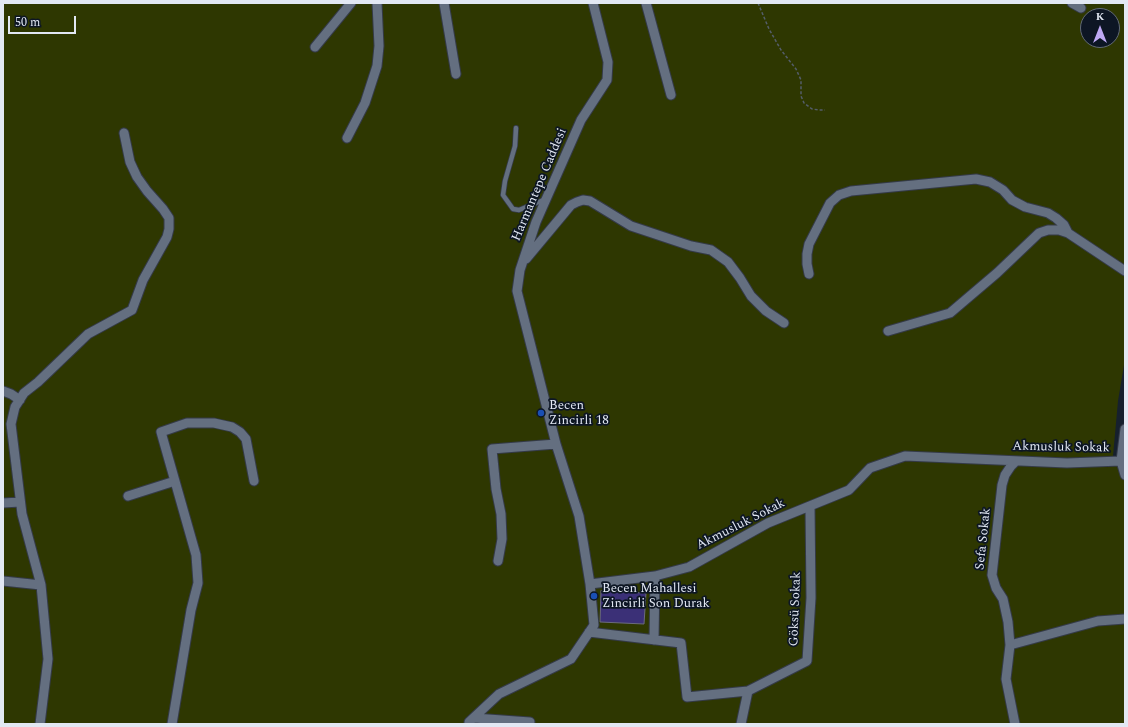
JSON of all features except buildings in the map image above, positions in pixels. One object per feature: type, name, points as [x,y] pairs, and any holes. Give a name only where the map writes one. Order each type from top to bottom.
[{"type":"street","points":[[315,47],[351,3]]},
{"type":"street","points":[[347,138],[365,103],[377,66],[379,46],[377,3]]},
{"type":"street","points":[[444,3],[456,74]]},
{"type":"street","name":"Harmantepe Caddesi","points":[[590,584],[579,516],[556,444],[517,291],[520,270],[536,222],[581,120],[607,80],[608,62],[593,3]]},
{"type":"street","points":[[646,3],[671,95]]},
{"type":"street","points":[[1072,3],[1081,8]]},
{"type":"street","points":[[40,724],[48,659],[41,585],[22,514],[11,424],[15,407],[24,393],[38,382],[88,334],[132,310],[143,280],[167,237],[169,218],[163,208],[147,191],[137,177],[130,162],[124,132]]},
{"type":"street","points":[[809,274],[807,254],[809,244],[830,203],[839,195],[851,191],[976,179],[990,182],[1003,190],[1012,200],[1024,207],[1048,213],[1064,225],[1068,233]]},
{"type":"street","points":[[523,263],[571,205],[583,200],[590,201],[631,226],[691,246],[711,250],[728,262],[751,296],[766,311],[784,322]]},
{"type":"street","points":[[888,331],[950,313],[997,273],[1039,233],[1048,230],[1059,230],[1068,233],[1125,271]]},
{"type":"street","points":[[3,392],[11,394],[20,400]]},
{"type":"street","points":[[172,724],[191,610],[198,583],[196,555],[161,432],[187,424],[214,422],[232,427],[240,432],[246,439],[254,481]]},
{"type":"street","points":[[1125,429],[1121,462],[1125,475]]},
{"type":"street","points":[[498,561],[502,539],[501,514],[496,489],[492,449],[556,444]]},
{"type":"street","name":"Akmusluk Sokak","points":[[590,584],[655,576],[689,567],[768,523],[849,490],[870,468],[905,456],[1067,463],[1121,462]]},
{"type":"street","name":"Sefa Sokak","points":[[1015,724],[1006,679],[1010,645],[1008,622],[1003,599],[996,588],[992,575],[1002,485],[1005,475],[1016,461]]},
{"type":"street","points":[[128,496],[175,481]]},
{"type":"street","points":[[3,503],[20,502]]},
{"type":"street","name":"Göksü Sokak","points":[[748,691],[807,661],[811,598],[810,506]]},
{"type":"street","points":[[654,640],[655,576]]},
{"type":"street","points":[[3,581],[41,585]]},
{"type":"street","points":[[471,721],[498,694],[571,659],[594,625],[590,584]]},
{"type":"street","points":[[1010,645],[1098,621],[1125,619]]},
{"type":"street","points":[[589,632],[681,643],[687,697],[748,691],[741,724]]},
{"type":"street","points":[[471,721],[530,722]]},
{"type":"lane","points":[[516,128],[515,146],[503,194],[513,209],[518,210],[546,199]]},
{"type":"path","points":[[758,3],[780,50],[796,69],[801,80],[801,96],[804,104],[812,109],[825,110]]},
{"type":"green space","points":[[3,3],[1125,3],[1125,359],[1118,401],[1113,456],[1125,465],[1125,724],[3,724]]},
{"type":"place","name":"Becen Zincirli 18","points":[[541,413]]},
{"type":"place","name":"Becen Mahallesi Zincirli Son Durak","points":[[594,596]]}]
